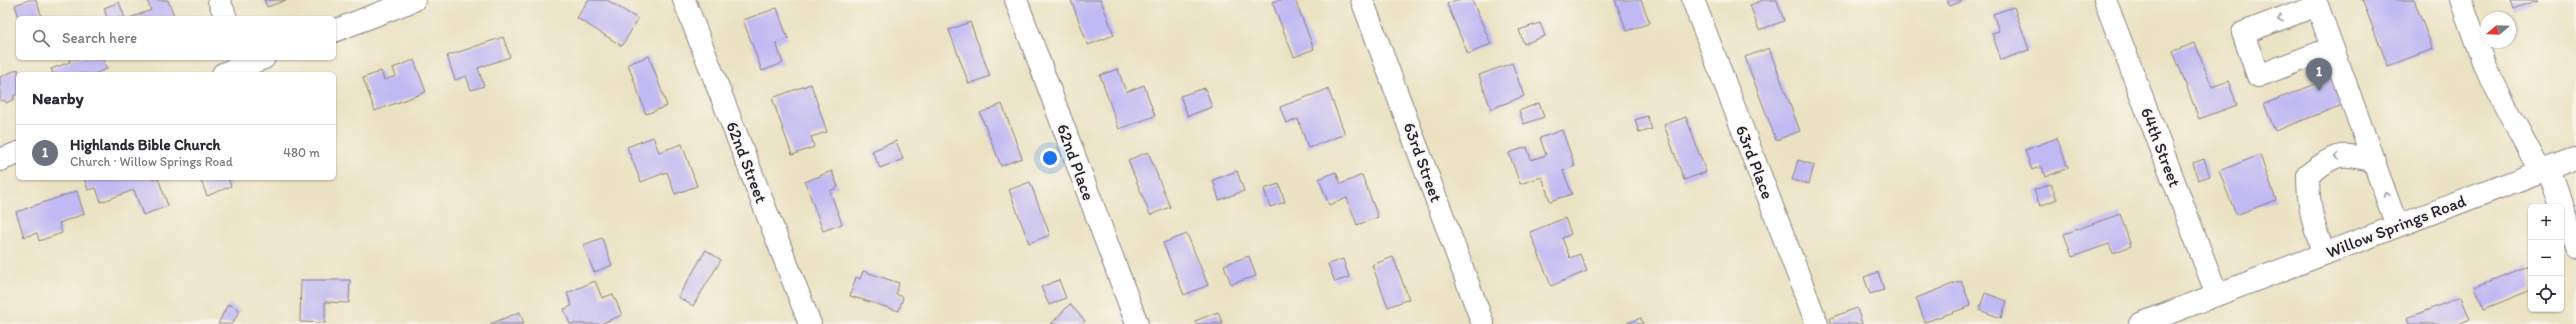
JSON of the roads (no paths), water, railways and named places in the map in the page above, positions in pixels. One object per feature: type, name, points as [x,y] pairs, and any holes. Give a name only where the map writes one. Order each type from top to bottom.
[{"type":"street","points":[[219,0],[225,16]]},
{"type":"street","points":[[336,30],[414,0]]},
{"type":"street","name":"62nd Street","points":[[684,0],[810,324]]},
{"type":"street","name":"62nd Place","points":[[1016,0],[1137,324]]},
{"type":"street","name":"63rd Street","points":[[1362,0],[1483,324]]},
{"type":"street","name":"63rd Place","points":[[1693,0],[1817,324]]},
{"type":"street","name":"64th Street","points":[[2105,0],[2217,295]]},
{"type":"street","points":[[2461,0],[2485,67],[2544,170],[2576,248]]},
{"type":"street","points":[[2332,48],[2258,76],[2243,33],[2316,6],[2332,48],[2375,161],[2397,226]]},
{"type":"street","points":[[226,72],[243,62],[254,60]]},
{"type":"street","points":[[0,160],[16,155]]},
{"type":"street","points":[[2324,254],[2314,229],[2308,202],[2308,175],[2332,157],[2354,156],[2375,161]]},
{"type":"street","name":"Willow Springs Road","points":[[2140,324],[2576,158]]},
{"type":"place","name":"Highlands Bible Church","points":[[2319,91]]}]
